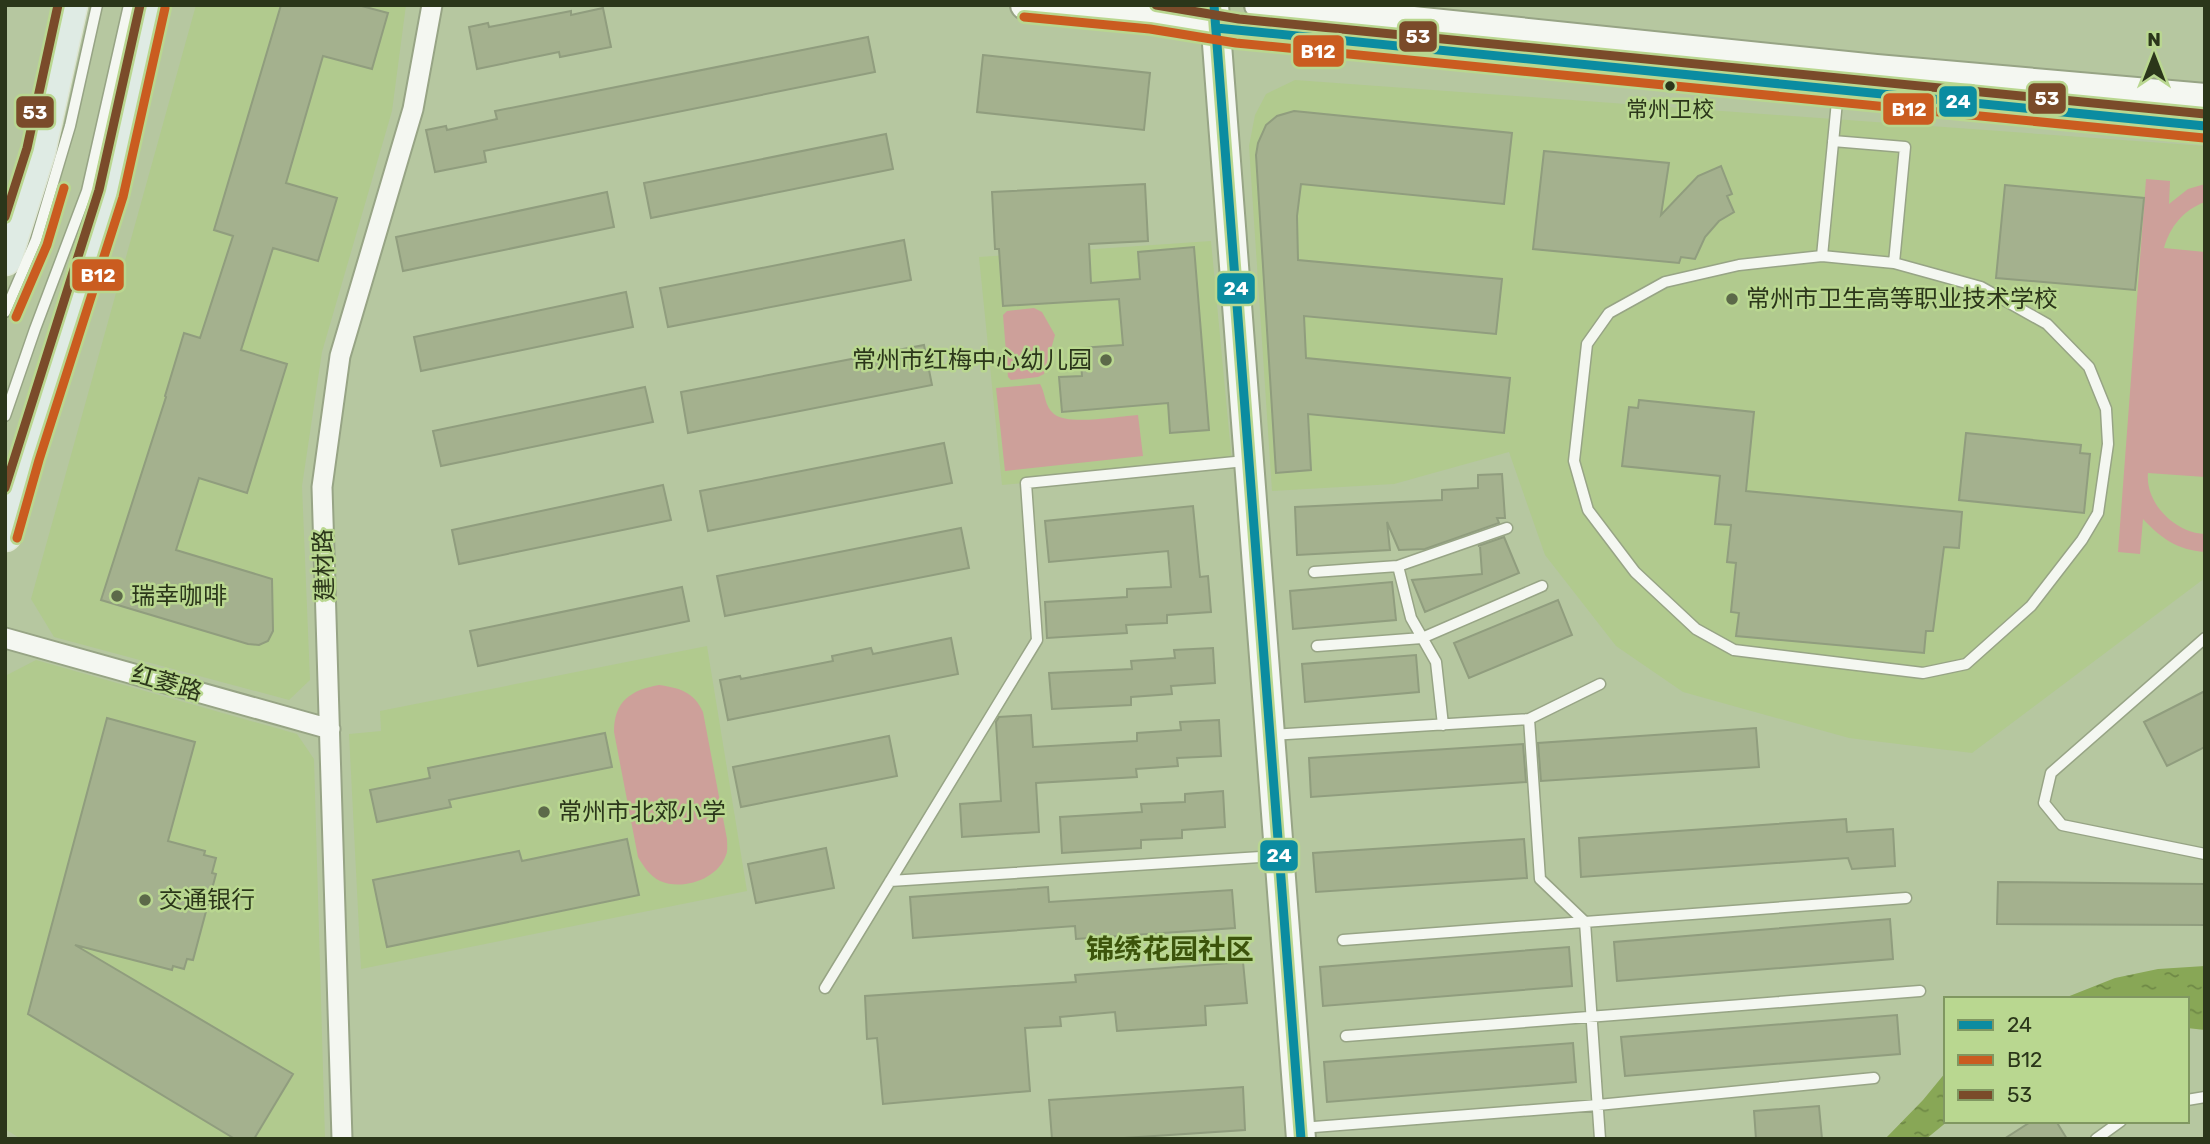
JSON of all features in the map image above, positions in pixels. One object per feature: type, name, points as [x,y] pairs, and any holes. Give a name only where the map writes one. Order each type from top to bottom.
[{"type":"main road","points":[[5,259],[40,151],[71,5]]},
{"type":"main road","points":[[5,535],[27,456],[111,193],[153,5]]},
{"type":"street","name":"建材路","points":[[342,1139],[322,487],[340,356],[413,109],[432,5]]},
{"type":"street","points":[[1025,5],[1152,17],[1215,16],[1838,90],[2205,126]]},
{"type":"street","points":[[1259,5],[1876,69],[2205,98]]},
{"type":"street","points":[[1215,16],[1301,1134]]},
{"type":"street","name":"红菱路","points":[[5,638],[330,729]]},
{"type":"lane","points":[[5,312],[36,240],[70,127],[97,5]]},
{"type":"lane","points":[[5,416],[34,329],[87,191],[128,5]]},
{"type":"lane","points":[[1822,256],[1838,90]]},
{"type":"lane","points":[[1833,141],[1905,147],[1894,263]]},
{"type":"lane","points":[[1822,256],[1894,263],[1981,287],[2047,324],[2089,367],[2106,410],[2108,444],[2098,513],[2082,540],[2031,606],[1966,664],[1923,673],[1734,650],[1696,629],[1635,572],[1588,510],[1574,461],[1587,344],[1609,313],[1665,282],[1740,265],[1822,256]]},
{"type":"lane","points":[[825,988],[1037,640],[1026,483],[1249,461]]},
{"type":"lane","points":[[1314,572],[1398,566],[1507,528]]},
{"type":"lane","points":[[1398,566],[1411,618],[1436,663],[1443,724]]},
{"type":"lane","points":[[1317,646],[1422,638],[1542,586]]},
{"type":"lane","points":[[2205,638],[2050,773],[2044,803],[2062,825],[2205,854]]},
{"type":"lane","points":[[1270,735],[1529,719],[1600,684]]},
{"type":"lane","points":[[1529,719],[1540,879],[1585,922],[1600,1139]]},
{"type":"lane","points":[[890,881],[1280,856]]},
{"type":"lane","points":[[1343,940],[1906,898]]},
{"type":"lane","points":[[1346,1036],[1920,990]]},
{"type":"lane","points":[[1301,1134],[1874,1078]]},
{"type":"lane","points":[[2096,1139],[2118,1123]]},
{"type":"shaded area","points":[[196,5],[406,5],[392,111],[322,352],[302,486],[310,680],[289,700],[54,637],[31,599]]},
{"type":"shaded area","name":"常州市卫生高等职业技术学校","points":[[1295,80],[2205,146],[2205,578],[1972,753],[1849,738],[1683,692],[1616,646],[1545,555],[1509,452],[1394,484],[1272,491],[1249,146],[1255,115],[1266,94]]},
{"type":"shaded area","points":[[2146,179],[2170,181],[2169,204],[2188,189],[2205,184],[2205,202],[2178,220],[2164,248],[2205,252],[2205,477],[2148,473],[2148,484],[2157,505],[2173,522],[2183,528],[2205,534],[2205,552],[2186,549],[2170,542],[2143,519],[2140,554],[2118,552]]},
{"type":"shaded area","name":"常州市红梅中心幼儿园","points":[[1211,241],[1232,463],[1002,485],[979,257]]},
{"type":"shaded area","points":[[1034,308],[1042,312],[1055,335],[1044,374],[1011,380],[1008,377],[1003,315],[1007,311]]},
{"type":"shaded area","points":[[1040,384],[1048,407],[1061,418],[1082,420],[1138,415],[1143,456],[1005,471],[996,388]]},
{"type":"shaded area","name":"常州市北郊小学","points":[[707,646],[747,891],[361,969],[349,734],[381,731],[380,711]]},
{"type":"shaded area","points":[[36,660],[297,734],[314,759],[325,1139],[21,1139],[5,1129],[5,676]]},
{"type":"shaded area","points":[[659,685],[691,695],[703,712],[727,839],[727,853],[716,871],[699,881],[679,885],[653,877],[638,857],[614,732],[617,712],[626,699],[640,690]]},
{"type":"water","points":[[2205,966],[2205,1030],[2189,1028],[2189,997],[2067,997],[2115,978],[2158,969]]},
{"type":"water","points":[[1944,1074],[1946,1123],[1926,1139],[1885,1139]]},
{"type":"building","points":[[281,5],[358,5],[388,13],[372,69],[323,56],[286,183],[337,198],[318,261],[273,248],[241,350],[287,364],[247,493],[199,478],[176,550],[272,579],[273,631],[268,641],[259,645],[101,600],[184,333],[200,338],[233,236],[214,230]]},
{"type":"building","points":[[603,8],[611,47],[560,57],[559,52],[477,69],[469,27],[488,23],[489,27],[571,11],[571,15]]},
{"type":"building","points":[[868,37],[875,72],[484,151],[486,162],[435,172],[426,130],[446,126],[447,130],[497,119],[495,111]]},
{"type":"building","points":[[983,55],[1150,73],[1144,130],[977,112]]},
{"type":"building","points":[[1294,111],[1512,133],[1504,204],[1301,184],[1297,216],[1298,260],[1502,279],[1496,334],[1304,316],[1306,358],[1510,378],[1504,433],[1308,414],[1311,470],[1276,473],[1256,155],[1266,125],[1277,116]]},
{"type":"building","points":[[886,134],[893,169],[651,218],[644,183]]},
{"type":"building","points":[[1544,151],[1669,163],[1661,215],[1698,176],[1721,166],[1732,194],[1727,196],[1734,212],[1719,221],[1705,237],[1695,259],[1681,257],[1679,263],[1533,249]]},
{"type":"building","points":[[1145,184],[1148,241],[1089,244],[1091,283],[1140,279],[1138,252],[1194,247],[1209,430],[1170,433],[1168,403],[1062,412],[1059,377],[1082,376],[1080,348],[1123,345],[1119,299],[1003,306],[999,249],[995,249],[992,192]]},
{"type":"building","points":[[2005,185],[2144,198],[2135,290],[1996,278]]},
{"type":"building","points":[[607,192],[614,227],[403,271],[396,237]]},
{"type":"building","points":[[904,240],[911,280],[668,327],[660,288]]},
{"type":"building","points":[[626,292],[633,327],[421,371],[414,337]]},
{"type":"building","points":[[924,345],[932,385],[688,433],[681,392]]},
{"type":"building","points":[[645,387],[653,422],[441,466],[433,431]]},
{"type":"building","points":[[1639,400],[1754,412],[1746,491],[1962,512],[1959,548],[1944,547],[1933,631],[1926,631],[1924,653],[1736,636],[1739,613],[1731,612],[1736,563],[1727,562],[1731,525],[1715,524],[1720,476],[1622,466],[1629,407],[1638,408]]},
{"type":"building","points":[[1966,433],[2081,445],[2080,453],[2090,454],[2084,513],[1959,500]]},
{"type":"building","points":[[944,443],[952,483],[708,531],[700,491]]},
{"type":"building","points":[[1502,474],[1505,518],[1497,518],[1499,523],[1425,549],[1399,550],[1387,522],[1390,550],[1297,555],[1295,507],[1442,500],[1442,490],[1478,488],[1478,475]]},
{"type":"building","points":[[663,485],[671,520],[459,564],[452,530]]},
{"type":"building","points":[[1193,506],[1200,577],[1208,576],[1211,612],[1167,615],[1167,623],[1126,625],[1127,633],[1047,638],[1045,602],[1127,597],[1127,589],[1171,587],[1168,551],[1049,562],[1045,521]]},
{"type":"building","points":[[961,528],[969,568],[725,616],[717,576]]},
{"type":"building","points":[[1504,537],[1519,573],[1425,612],[1412,580],[1482,574],[1478,546]]},
{"type":"building","points":[[1392,582],[1396,620],[1293,629],[1290,591]]},
{"type":"building","points":[[682,587],[689,621],[478,666],[470,631]]},
{"type":"building","points":[[1558,600],[1572,635],[1469,678],[1454,643]]},
{"type":"building","points":[[951,638],[958,674],[728,720],[720,680],[740,676],[741,679],[833,661],[832,656],[871,648],[873,654]]},
{"type":"building","points":[[1213,648],[1215,683],[1171,686],[1172,694],[1131,697],[1131,705],[1052,709],[1049,673],[1132,669],[1131,661],[1175,658],[1174,650]]},
{"type":"building","points":[[1416,655],[1419,692],[1305,702],[1302,664]]},
{"type":"building","points":[[2205,691],[2205,747],[2167,766],[2144,722]]},
{"type":"building","points":[[1031,715],[1033,747],[1137,741],[1137,733],[1181,730],[1180,722],[1219,720],[1221,756],[1177,758],[1178,766],[1136,769],[1137,777],[1036,783],[1039,832],[962,837],[960,804],[1001,801],[996,722],[999,717]]},
{"type":"building","points":[[107,718],[195,742],[168,841],[205,851],[204,855],[216,858],[212,873],[216,874],[193,960],[187,959],[184,969],[173,966],[172,970],[75,945],[293,1074],[254,1139],[235,1139],[28,1014]]},
{"type":"building","points":[[1756,728],[1759,767],[1541,781],[1538,743]]},
{"type":"building","points":[[605,733],[612,767],[449,800],[451,807],[377,822],[370,790],[430,778],[428,768]]},
{"type":"building","points":[[889,736],[897,776],[741,807],[733,767]]},
{"type":"building","points":[[1523,744],[1526,782],[1311,797],[1309,758]]},
{"type":"building","points":[[1223,791],[1225,827],[1182,830],[1182,838],[1141,840],[1141,848],[1062,853],[1060,817],[1142,812],[1141,804],[1185,802],[1185,794]]},
{"type":"building","points":[[1846,819],[1847,832],[1893,829],[1895,866],[1852,869],[1848,858],[1581,877],[1579,838]]},
{"type":"building","points":[[627,839],[639,895],[387,947],[373,880],[519,851],[522,861]]},
{"type":"building","points":[[1524,839],[1527,878],[1316,892],[1313,853]]},
{"type":"building","points":[[826,848],[834,888],[756,903],[748,864]]},
{"type":"building","points":[[1998,882],[2205,884],[2205,925],[1997,924]]},
{"type":"building","points":[[1048,887],[1049,902],[1232,890],[1235,928],[1076,939],[1075,926],[913,938],[910,897]]},
{"type":"building","points":[[1890,919],[1893,959],[1617,981],[1614,942]]},
{"type":"building","points":[[1569,947],[1572,986],[1323,1006],[1320,967]]},
{"type":"building","points":[[1243,962],[1247,1003],[1205,1006],[1206,1025],[1117,1031],[1115,1012],[1060,1017],[1061,1026],[1025,1028],[1030,1091],[883,1104],[877,1038],[867,1039],[865,996],[1076,982],[1075,975]]},
{"type":"building","points":[[1897,1015],[1900,1054],[1625,1076],[1621,1037]]},
{"type":"building","points":[[1573,1043],[1576,1082],[1327,1102],[1324,1062]]},
{"type":"building","points":[[1243,1087],[1245,1130],[1109,1139],[1052,1139],[1049,1100]]},
{"type":"building","points":[[1819,1106],[1822,1139],[1756,1139],[1754,1111]]},
{"type":"building","points":[[2029,1123],[2057,1123],[2067,1139],[2004,1139]]},
{"type":"transit line","name":"53","points":[[5,217],[27,148],[58,5]]},
{"type":"transit line","name":"53","points":[[5,488],[99,190],[140,5]]},
{"type":"transit line","name":"53","points":[[1156,5],[1239,19],[2205,114]]},
{"type":"transit line","name":"24","points":[[1214,5],[1301,1139]]},
{"type":"transit line","name":"B12","points":[[17,538],[39,460],[123,197],[165,8]]},
{"type":"transit line","name":"B12","points":[[1024,17],[1150,29],[1236,43],[2204,138]]},
{"type":"transit line","name":"24","points":[[1216,28],[2205,126]]},
{"type":"transit line","name":"B12","points":[[16,317],[47,245],[64,188]]},
{"type":"place","name":"常州卫校","points":[[1670,86]]},
{"type":"place","name":"常州市卫生高等职业技术学校","points":[[1732,299]]},
{"type":"place","name":"常州市红梅中心幼儿园","points":[[1106,360]]},
{"type":"place","name":"瑞幸咖啡","points":[[117,596]]},
{"type":"place","name":"常州市北郊小学","points":[[544,812]]},
{"type":"place","name":"交通银行","points":[[145,900]]},
{"type":"district","name":"锦绣花园社区","points":[[1170,949]]}]
